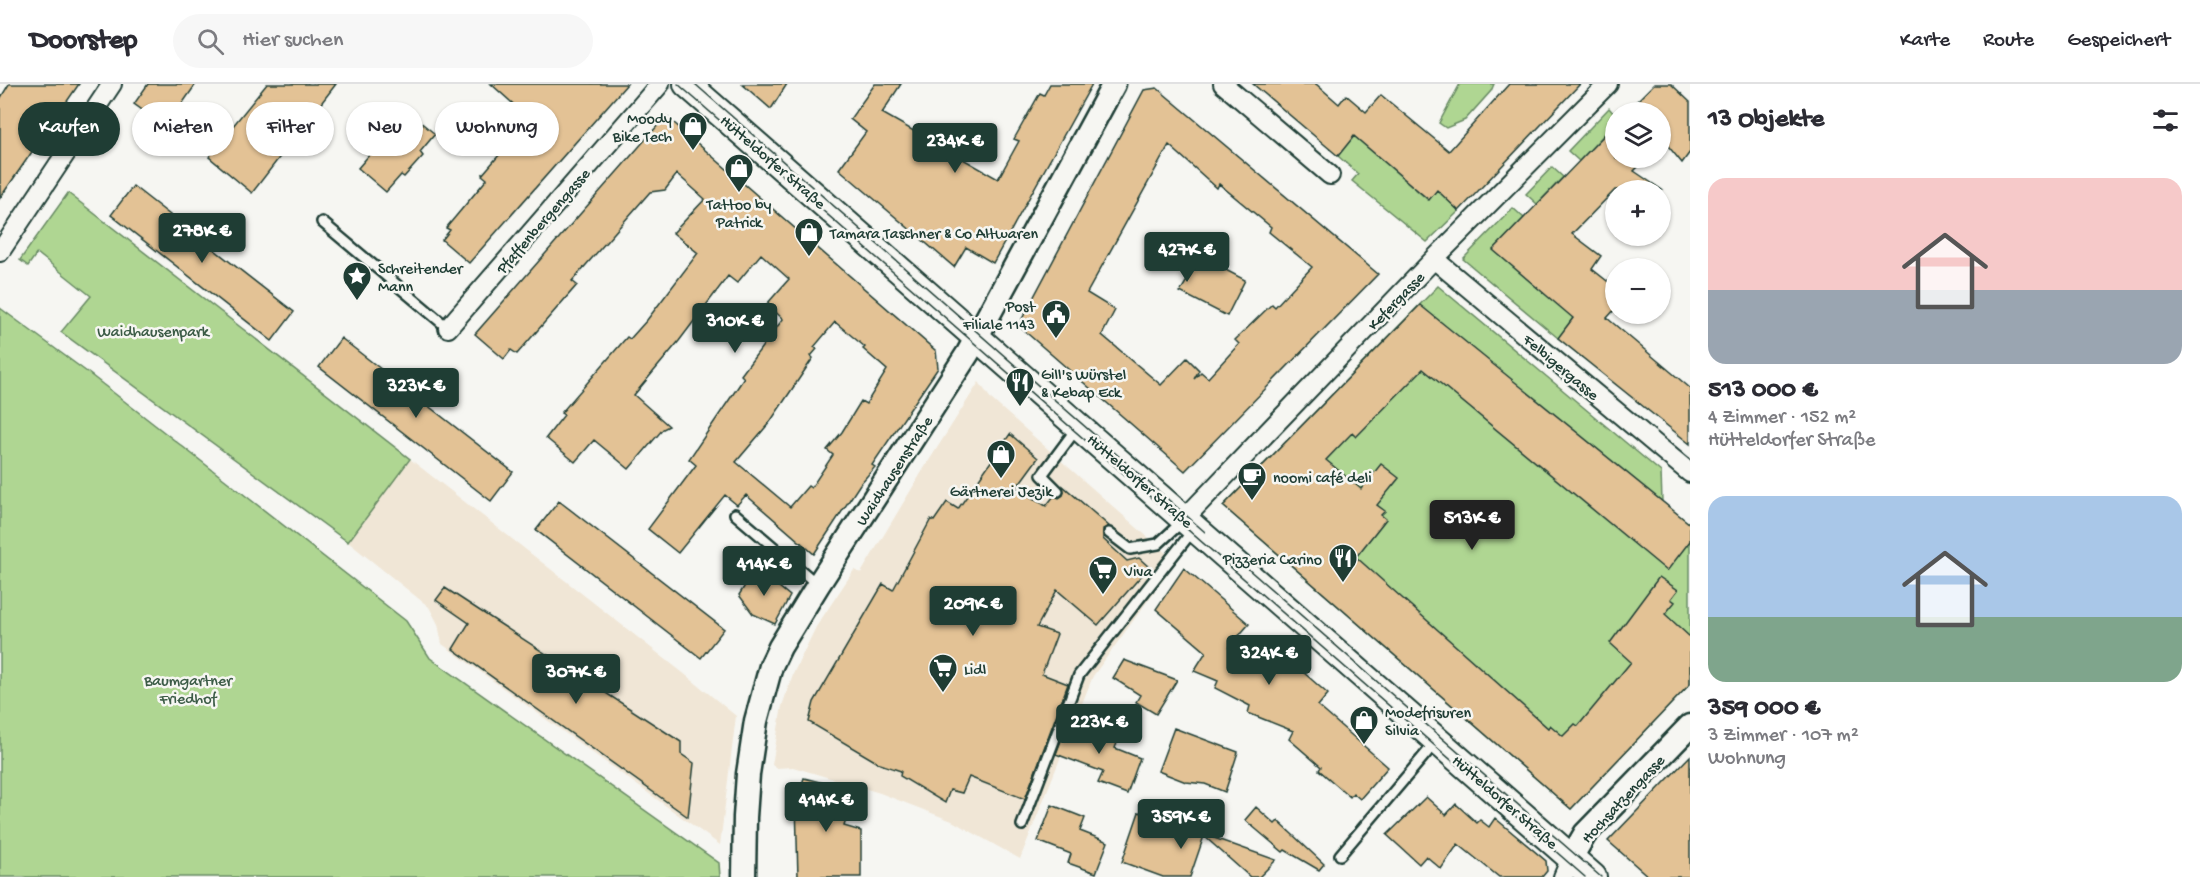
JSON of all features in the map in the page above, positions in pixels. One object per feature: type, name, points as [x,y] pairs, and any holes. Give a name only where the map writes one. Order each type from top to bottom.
[{"type":"main road","name":"Hütteldorfer Straße","points":[[687,84],[1437,741],[1567,867],[1593,877]]},
{"type":"street","points":[[0,252],[112,84]]},
{"type":"street","name":"Pfaffenbergengasse","points":[[448,328],[660,84]]},
{"type":"street","name":"Waidhausenstraße","points":[[744,877],[748,774],[756,721],[771,666],[818,585],[976,339],[1114,84]]},
{"type":"street","points":[[1223,84],[1330,175]]},
{"type":"street","name":"Kefergasse","points":[[1190,523],[1434,259],[1608,84]]},
{"type":"street","name":"Felbigergasse","points":[[1434,259],[1690,473]]},
{"type":"street","name":"Hochsatzengasse","points":[[1567,867],[1585,834],[1690,726]]},
{"type":"lane","points":[[322,222],[448,328]]},
{"type":"lane","points":[[1058,491],[1042,475],[1078,426]]},
{"type":"lane","points":[[735,514],[818,585]]},
{"type":"lane","points":[[1109,533],[1130,549],[1158,544],[1190,523]]},
{"type":"lane","points":[[1022,825],[1079,675],[1190,523]]},
{"type":"lane","points":[[1340,855],[1437,741]]},
{"type":"shaded area","points":[[979,382],[991,399],[1176,562],[1093,676],[1020,859],[952,821],[880,793],[793,767],[777,768],[772,765],[782,706],[793,674],[816,627],[854,570],[861,573]]},
{"type":"shaded area","points":[[410,459],[736,716],[720,845],[442,644],[438,624],[429,607],[348,542]]},
{"type":"green space","points":[[1460,84],[1494,84],[1491,91],[1465,120],[1446,128],[1439,123]]},
{"type":"green space","points":[[1605,112],[1605,134],[1579,161],[1568,151]]},
{"type":"green space","points":[[1354,136],[1428,200],[1437,190],[1459,211],[1427,242],[1352,181],[1358,174],[1338,156]]},
{"type":"green space","points":[[1552,167],[1563,177],[1537,204],[1526,194]]},
{"type":"green space","name":"Waidhausenpark","points":[[68,193],[410,459],[348,542],[61,332],[91,296],[37,253],[28,266],[20,260]]},
{"type":"green space","points":[[1513,208],[1524,218],[1573,318],[1558,338],[1463,259]]},
{"type":"green space","points":[[1438,286],[1661,472],[1662,502],[1690,524],[1690,684],[1571,809],[1223,506]]},
{"type":"green space","name":"Baumgartner Friedhof","points":[[0,308],[87,372],[406,621],[430,658],[719,863],[720,877],[0,877]]},
{"type":"building","points":[[9,84],[79,84],[67,102],[18,102],[18,156],[29,156],[0,198],[0,99]]},
{"type":"building","points":[[148,84],[196,84],[183,102],[135,102]]},
{"type":"building","points":[[267,84],[336,84],[322,102],[252,102]]},
{"type":"building","points":[[491,84],[627,84],[469,263],[442,240],[450,230],[446,228],[487,179],[482,175],[498,156],[559,156],[559,102],[511,102]]},
{"type":"building","points":[[742,84],[787,84],[771,109]]},
{"type":"building","points":[[875,84],[901,84],[882,113],[998,179],[1019,141],[1014,139],[1040,93],[1044,95],[1050,84],[1092,84],[993,263],[966,247],[954,267],[839,169],[866,132],[850,119]]},
{"type":"building","points":[[1253,84],[1316,84],[1339,104],[1346,95],[1366,112],[1381,95],[1449,151],[1509,84],[1580,84],[1459,211],[1437,190],[1429,200],[1354,136],[1338,156]]},
{"type":"building","points":[[1654,84],[1671,84],[1690,102],[1690,152],[1682,163],[1671,150],[1671,102],[1636,102]]},
{"type":"building","points":[[1157,88],[1378,274],[1185,471],[1021,328],[1022,319],[1144,90]],"holes":[[[1169,145],[1217,188],[1219,184],[1271,227],[1269,232],[1312,267],[1275,307],[1272,304],[1235,340],[1239,344],[1208,378],[1201,372],[1194,379],[1199,370],[1187,358],[1161,385],[1102,335],[1115,310],[1087,293]]]},
{"type":"building","points":[[246,110],[246,156],[281,156],[252,193],[209,157],[234,156],[234,125]]},
{"type":"building","points":[[666,116],[936,351],[938,368],[872,465],[875,467],[860,484],[814,554],[746,495],[737,505],[725,495],[678,553],[648,529],[696,465],[689,459],[744,378],[741,375],[783,319],[767,304],[789,279],[761,254],[737,283],[728,276],[679,341],[634,395],[669,426],[663,429],[629,469],[594,440],[575,462],[546,438],[564,415],[561,413],[627,337],[630,339],[647,320],[698,253],[673,233],[705,199],[677,174],[665,190],[650,192],[572,281],[577,285],[517,354],[511,350],[504,359],[475,334]],"holes":[[[835,322],[865,347],[863,349],[887,370],[866,404],[861,401],[842,432],[827,450],[833,455],[811,488],[808,486],[790,507],[736,462],[770,422],[813,358],[811,356],[817,349],[814,347]]]},
{"type":"building","points":[[423,124],[435,134],[423,148]]},
{"type":"building","points":[[1605,134],[1605,168],[1637,168],[1634,171],[1647,180],[1605,180],[1605,200],[1572,234],[1601,256],[1592,269],[1605,279],[1605,324],[1614,324],[1690,388],[1690,444],[1558,338],[1573,318],[1493,250]]},
{"type":"building","points":[[368,156],[423,156],[404,177],[401,175],[386,192],[358,168]]},
{"type":"building","points":[[133,186],[294,312],[272,341],[111,215]]},
{"type":"building","points":[[1201,257],[1245,280],[1227,316],[1180,292]]},
{"type":"building","points":[[1420,305],[1690,524],[1690,541],[1667,571],[1423,369],[1356,437],[1352,433],[1326,460],[1361,489],[1381,464],[1399,478],[1377,505],[1385,511],[1381,515],[1386,519],[1356,557],[1548,728],[1550,725],[1563,736],[1575,724],[1578,726],[1631,662],[1610,643],[1659,577],[1678,590],[1671,599],[1675,602],[1665,614],[1690,637],[1690,684],[1571,809],[1223,506]]},
{"type":"building","points":[[341,338],[513,472],[491,501],[319,367]]},
{"type":"building","points":[[1010,434],[1038,458],[1016,488],[1046,506],[1054,496],[1059,498],[1063,495],[1063,486],[1109,526],[1103,529],[1103,539],[1127,561],[1139,558],[1149,567],[1098,625],[1057,590],[1037,627],[1057,634],[1042,674],[1068,684],[1025,799],[969,777],[962,793],[950,790],[945,803],[900,776],[901,771],[880,764],[809,722],[814,702],[883,584],[893,590],[931,519],[934,521],[947,502],[958,509]]},
{"type":"building","points":[[559,501],[724,629],[701,658],[536,530]]},
{"type":"building","points":[[756,568],[790,596],[775,624],[753,614],[739,595]]},
{"type":"building","points":[[1184,568],[1249,624],[1229,647],[1261,659],[1270,650],[1278,650],[1328,694],[1318,706],[1388,767],[1360,799],[1353,793],[1350,797],[1319,770],[1321,767],[1289,739],[1293,731],[1248,713],[1250,706],[1215,688],[1218,681],[1194,671],[1206,652],[1156,609]]},
{"type":"building","points":[[445,588],[681,742],[681,754],[694,763],[688,817],[453,649],[469,623],[436,600]]},
{"type":"building","points":[[1124,660],[1177,680],[1156,714],[1136,702],[1140,695],[1113,678]]},
{"type":"building","points":[[1069,719],[1119,738],[1115,748],[1140,758],[1127,794],[1098,783],[1103,772],[1056,754]]},
{"type":"building","points":[[1174,728],[1238,752],[1225,792],[1205,784],[1186,782],[1158,771]]},
{"type":"building","points":[[1690,756],[1690,877],[1649,877],[1608,841]]},
{"type":"building","points":[[804,778],[855,791],[844,826],[861,831],[861,877],[798,877],[796,803]]},
{"type":"building","points":[[1426,797],[1446,815],[1456,804],[1477,823],[1480,820],[1489,827],[1495,818],[1546,861],[1547,871],[1542,877],[1499,877],[1458,844],[1441,869],[1426,856],[1419,864],[1387,835]]},
{"type":"building","points":[[1052,805],[1085,818],[1080,831],[1108,842],[1096,873],[1068,863],[1071,854],[1038,841]]},
{"type":"building","points":[[1256,807],[1275,824],[1278,821],[1324,864],[1319,870],[1285,850],[1283,852],[1245,820]]},
{"type":"building","points":[[1139,812],[1276,860],[1259,877],[1250,877],[1204,836],[1190,877],[1163,877],[1122,862]]},
{"type":"tram line","points":[[678,84],[1585,877]]},
{"type":"tram line","points":[[695,84],[1205,532]]},
{"type":"tram line","points":[[1232,555],[1601,877]]},
{"type":"place","name":"Moody Bike Tech","points":[[693,152]]},
{"type":"place","name":"Tattoo by Patrick","points":[[739,194]]},
{"type":"place","name":"Tamara Taschner & Co Altwaren","points":[[809,258]]},
{"type":"place","name":"Schreitender Mann","points":[[357,302]]},
{"type":"place","name":"Post Filiale 1143","points":[[1056,340]]},
{"type":"place","name":"Gill's Würstel & Kebap Eck","points":[[1020,408]]},
{"type":"place","name":"Gärtnerei Jezik","points":[[1001,480]]},
{"type":"place","name":"noomi café deli","points":[[1252,502]]},
{"type":"place","name":"Pizzeria Carino","points":[[1343,584]]},
{"type":"place","name":"Viva","points":[[1103,596]]},
{"type":"place","name":"Lidl","points":[[943,694]]},
{"type":"place","name":"Modefrisuren Silvia","points":[[1364,746]]}]
